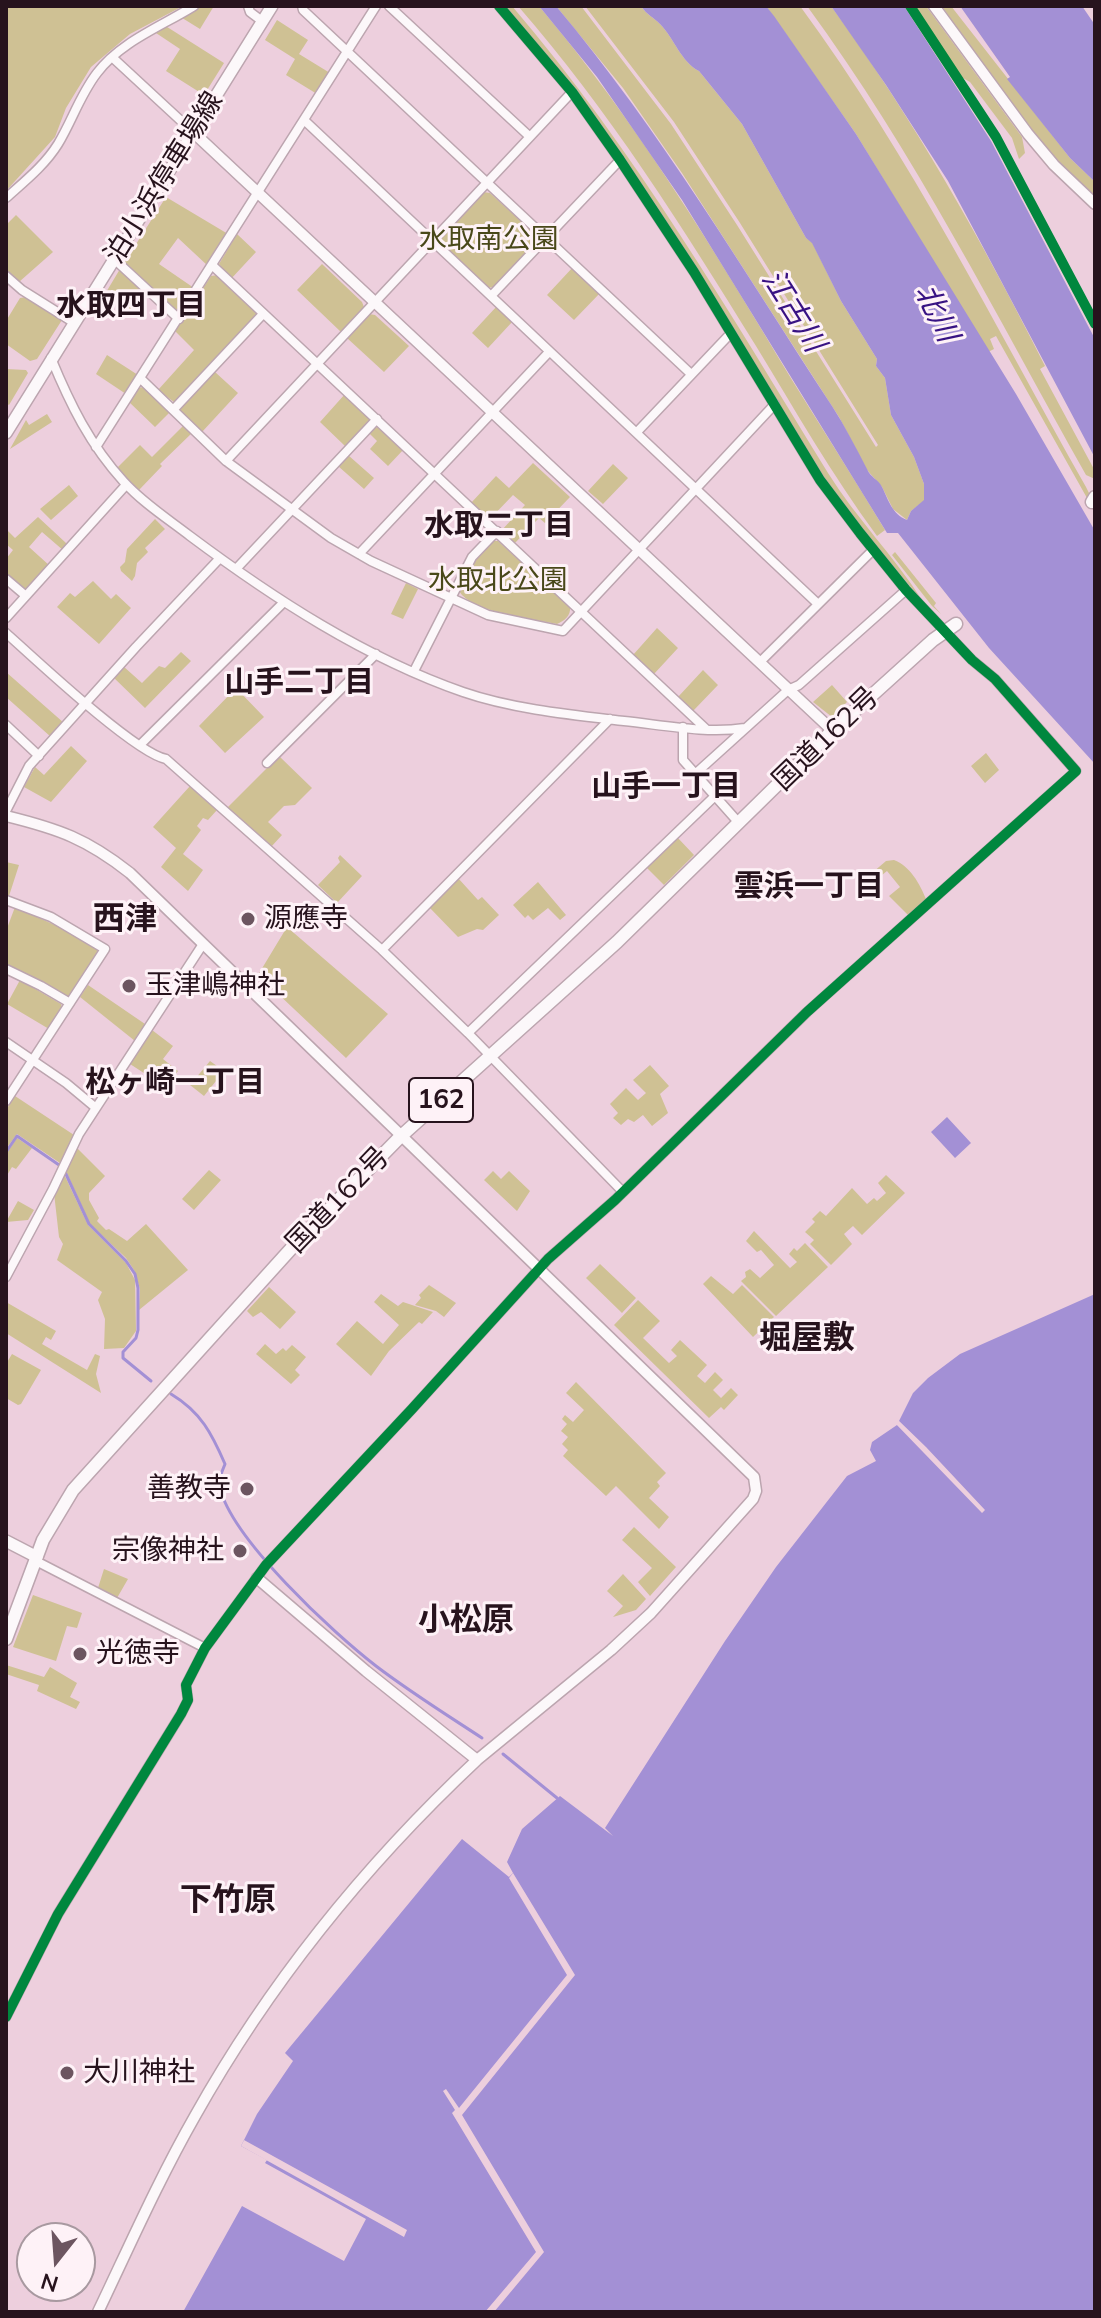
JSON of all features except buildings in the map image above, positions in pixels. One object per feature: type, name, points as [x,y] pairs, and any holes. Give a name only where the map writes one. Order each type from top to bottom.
[{"type":"highway","name":"国道162号","points":[[6,1639],[49,1527],[82,1479],[298,1241],[400,1137],[627,932],[833,731],[933,640],[951,628]]},
{"type":"main road","name":"泊小浜停車場線","points":[[6,433],[272,6]]},
{"type":"main road","points":[[6,1541],[36,1559]]},
{"type":"street","points":[[6,198],[38,169],[57,144],[98,71],[139,37],[194,6]]},
{"type":"street","points":[[248,6],[250,12],[262,21]]},
{"type":"street","points":[[302,6],[691,374]]},
{"type":"street","points":[[96,447],[376,6]]},
{"type":"street","points":[[389,6],[529,136]]},
{"type":"street","points":[[6,2015],[58,1914],[181,1714],[188,1700],[186,1685],[205,1648],[268,1562],[538,1269],[623,1192],[807,1012],[1076,771],[995,679],[972,660],[951,628],[906,590],[820,480],[731,333],[620,160],[572,92],[499,6]]},
{"type":"street","points":[[934,6],[1054,165],[1095,204]]},
{"type":"street","points":[[113,58],[833,731]]},
{"type":"street","points":[[226,461],[572,92]]},
{"type":"street","points":[[304,120],[818,604]]},
{"type":"street","points":[[491,296],[620,160]]},
{"type":"street","points":[[113,258],[179,319]]},
{"type":"street","points":[[213,266],[706,729]]},
{"type":"street","points":[[6,276],[22,290],[73,322]]},
{"type":"street","points":[[173,410],[263,314]]},
{"type":"street","points":[[637,432],[731,333]]},
{"type":"street","points":[[359,554],[549,352]]},
{"type":"street","points":[[51,358],[71,406],[96,447],[126,485],[220,558],[284,602],[376,654],[465,693],[501,701],[610,719],[706,729],[745,728]]},
{"type":"street","points":[[140,378],[226,461],[291,510],[359,554],[488,615],[563,631],[775,404]]},
{"type":"street","points":[[236,569],[377,419]]},
{"type":"street","points":[[6,618],[126,485]]},
{"type":"street","points":[[414,671],[472,557],[497,531]]},
{"type":"street","points":[[760,662],[873,550]]},
{"type":"street","points":[[98,2312],[193,2119],[289,1970],[391,1847],[477,1760],[611,1650],[651,1613],[750,1503],[756,1491],[750,1472],[130,873],[68,833],[6,813],[29,766],[220,558]]},
{"type":"street","points":[[6,579],[26,596]]},
{"type":"street","points":[[695,774],[906,590]]},
{"type":"street","points":[[140,745],[284,602]]},
{"type":"street","points":[[6,633],[140,745],[156,757],[166,759],[382,950],[490,1055],[623,1192]]},
{"type":"street","points":[[267,763],[376,654]]},
{"type":"street","points":[[382,950],[610,719]]},
{"type":"street","points":[[6,725],[39,756]]},
{"type":"street","points":[[683,727],[683,760],[739,823]]},
{"type":"street","points":[[468,1033],[715,796]]},
{"type":"street","points":[[6,900],[51,917],[105,949],[6,1101]]},
{"type":"street","points":[[6,1277],[79,1134],[203,944]]},
{"type":"street","points":[[6,969],[70,1003]]},
{"type":"street","points":[[6,1042],[96,1108]]},
{"type":"street","points":[[36,1559],[205,1648]]},
{"type":"street","points":[[257,1578],[477,1760]]},
{"type":"green space","points":[[6,6],[183,6],[130,34],[91,67],[66,108],[55,137],[6,191]]},
{"type":"green space","points":[[197,6],[214,6],[200,29],[179,16]]},
{"type":"green space","points":[[505,6],[512,6],[557,61],[640,175],[717,292],[839,490],[922,600],[866,535],[823,476],[656,205],[575,90]]},
{"type":"green space","points":[[518,6],[539,6],[642,141],[704,235],[885,530],[877,536],[829,466],[729,302],[644,171],[583,86]]},
{"type":"green space","points":[[556,6],[581,6],[671,124],[876,447],[878,445],[674,122],[585,6],[641,6],[665,30],[687,62],[699,71],[742,124],[806,238],[812,242],[885,378],[891,415],[914,457],[924,484],[924,501],[911,511],[907,520],[893,509],[882,487],[867,470],[839,417],[682,173],[623,88]]},
{"type":"green space","points":[[766,6],[800,6],[879,122],[950,242],[1086,487],[1089,493],[1087,498],[996,336],[990,339],[994,349],[988,352],[856,134]]},
{"type":"green space","points":[[807,6],[831,6],[919,137],[1021,319],[1045,366],[1040,369],[1095,471],[1095,479],[1086,475],[884,119]]},
{"type":"green space","points":[[913,6],[926,6],[1022,137],[1025,153],[1019,159],[1012,138],[970,82],[961,77]]},
{"type":"green space","points":[[942,6],[951,6],[1070,158],[1095,182],[1095,196],[1031,130]]},
{"type":"green space","points":[[277,20],[308,40],[299,54],[330,73],[317,94],[286,75],[295,59],[265,40]]},
{"type":"green space","points":[[164,25],[224,63],[204,95],[166,71],[180,49],[153,31]]},
{"type":"green space","name":"水取南公園","points":[[483,192],[490,193],[536,235],[536,242],[493,287],[488,288],[442,244],[442,237]]},
{"type":"green space","points":[[166,197],[228,234],[208,266],[178,238],[159,264],[194,288],[180,309],[175,310],[124,263]]},
{"type":"green space","points":[[16,215],[53,252],[19,282],[6,270],[6,225]]},
{"type":"green space","points":[[237,234],[256,252],[230,280],[219,264]]},
{"type":"green space","points":[[322,264],[364,307],[341,332],[297,290]]},
{"type":"green space","points":[[574,266],[601,292],[574,320],[547,295]]},
{"type":"green space","points":[[120,269],[146,293],[134,312],[105,294]]},
{"type":"green space","points":[[218,275],[257,314],[174,402],[158,390],[194,350],[175,331],[211,276]]},
{"type":"green space","points":[[26,297],[62,320],[37,359],[30,361],[6,344],[6,321],[20,298]]},
{"type":"green space","points":[[497,306],[513,321],[488,348],[472,333]]},
{"type":"green space","points":[[369,314],[375,315],[409,346],[384,372],[347,338]]},
{"type":"green space","points":[[107,355],[138,375],[126,394],[96,374]]},
{"type":"green space","points":[[6,369],[26,370],[28,373],[9,405],[6,403]]},
{"type":"green space","points":[[215,372],[238,393],[202,432],[180,411]]},
{"type":"green space","points":[[144,387],[170,412],[155,427],[128,401],[137,388]]},
{"type":"green space","points":[[345,394],[369,416],[370,421],[345,446],[320,422]]},
{"type":"green space","points":[[47,414],[52,422],[10,449],[26,420],[29,425]]},
{"type":"green space","points":[[184,425],[192,433],[139,490],[117,468],[140,445],[152,457]]},
{"type":"green space","points":[[380,427],[404,449],[388,466],[370,449],[377,441],[369,433],[373,428]]},
{"type":"green space","points":[[348,455],[374,478],[364,489],[338,466]]},
{"type":"green space","points":[[533,463],[570,497],[545,523],[539,518],[514,544],[501,531],[525,505],[513,495],[489,520],[471,503],[496,476],[509,488]]},
{"type":"green space","points":[[613,464],[628,478],[603,504],[588,491]]},
{"type":"green space","points":[[69,485],[78,496],[51,520],[40,509]]},
{"type":"green space","points":[[38,517],[66,543],[66,549],[64,551],[42,532],[29,547],[50,566],[29,589],[25,589],[6,573],[6,559],[13,550],[6,544],[6,529],[15,538]]},
{"type":"green space","points":[[155,519],[165,529],[145,548],[148,552],[137,563],[132,581],[120,567],[125,562],[127,549]]},
{"type":"green space","name":"水取北公園","points":[[494,541],[498,541],[570,607],[564,620],[557,624],[504,614],[466,599],[459,591],[476,560]]},
{"type":"green space","points":[[895,552],[936,603],[934,606],[941,614],[932,606],[892,555]]},
{"type":"green space","points":[[93,581],[111,599],[116,594],[131,608],[99,644],[57,607],[70,593],[75,597]]},
{"type":"green space","points":[[406,583],[418,589],[403,619],[391,614]]},
{"type":"green space","points":[[657,628],[678,648],[654,674],[633,655]]},
{"type":"green space","points":[[181,652],[191,661],[145,708],[113,677],[123,666],[142,683],[159,666],[165,668]]},
{"type":"green space","points":[[703,670],[718,685],[693,711],[678,697]]},
{"type":"green space","points":[[6,672],[64,723],[51,737],[6,697]]},
{"type":"green space","points":[[832,685],[847,702],[832,717],[813,702]]},
{"type":"green space","points":[[236,688],[264,717],[225,753],[199,726]]},
{"type":"green space","points":[[71,746],[87,761],[51,802],[24,787],[35,767],[44,775]]},
{"type":"green space","points":[[986,753],[999,770],[985,783],[971,766]]},
{"type":"green space","points":[[279,756],[312,788],[295,805],[284,806],[268,822],[282,835],[271,847],[226,809]]},
{"type":"green space","points":[[190,786],[217,810],[208,820],[203,818],[197,826],[201,830],[183,854],[203,870],[188,891],[161,867],[176,848],[153,827]]},
{"type":"green space","points":[[677,837],[694,855],[664,885],[646,867]]},
{"type":"green space","points":[[340,855],[362,876],[337,903],[318,885],[340,862]]},
{"type":"green space","points":[[894,860],[910,871],[926,899],[908,915],[889,896],[900,887],[887,871],[877,879],[872,873],[886,861]]},
{"type":"green space","points":[[6,862],[19,865],[9,896],[6,895]]},
{"type":"green space","points":[[458,878],[478,900],[482,897],[499,915],[483,930],[477,929],[458,937],[429,907]]},
{"type":"green space","points":[[538,882],[566,915],[560,920],[548,908],[533,920],[528,915],[525,918],[513,905]]},
{"type":"green space","points":[[15,907],[68,931],[97,949],[98,953],[70,996],[66,997],[6,964],[6,931]]},
{"type":"green space","points":[[287,927],[388,1014],[346,1058],[258,975]]},
{"type":"green space","points":[[20,980],[61,1004],[62,1008],[49,1029],[7,1004]]},
{"type":"green space","points":[[88,985],[145,1024],[135,1041],[80,997]]},
{"type":"green space","points":[[152,1030],[173,1046],[163,1059],[178,1071],[167,1084],[156,1075],[150,1077],[130,1064]]},
{"type":"green space","points":[[210,1061],[224,1071],[204,1096],[190,1085]]},
{"type":"green space","points":[[650,1065],[669,1086],[660,1094],[668,1113],[652,1126],[643,1115],[634,1122],[628,1119],[621,1125],[613,1118],[618,1113],[610,1104],[626,1088],[638,1100],[646,1093],[633,1080]]},
{"type":"green space","points":[[15,1096],[74,1135],[60,1163],[17,1134],[6,1149],[6,1110]]},
{"type":"green space","points":[[17,1138],[32,1148],[6,1177],[6,1154]]},
{"type":"green space","points":[[77,1148],[105,1176],[89,1193],[89,1200],[99,1218],[97,1221],[106,1230],[127,1241],[146,1224],[188,1270],[139,1310],[140,1289],[134,1270],[126,1258],[90,1224],[66,1171]]},
{"type":"green space","points":[[209,1170],[221,1180],[194,1210],[182,1199]]},
{"type":"green space","points":[[493,1171],[501,1179],[509,1171],[530,1191],[517,1211],[484,1180]]},
{"type":"green space","points":[[64,1174],[88,1225],[126,1263],[135,1280],[136,1331],[124,1348],[104,1349],[105,1319],[98,1300],[102,1292],[57,1260],[63,1244],[59,1237],[54,1193]]},
{"type":"green space","points":[[886,1175],[905,1193],[862,1235],[853,1226],[844,1234],[852,1244],[831,1265],[810,1244],[814,1240],[805,1232],[815,1222],[812,1219],[820,1211],[826,1216],[852,1188],[867,1204],[874,1198],[877,1201],[886,1193],[878,1183]]},
{"type":"green space","points":[[18,1201],[34,1210],[28,1220],[6,1222]]},
{"type":"green space","points":[[754,1231],[790,1268],[797,1262],[789,1254],[805,1243],[828,1267],[776,1316],[741,1281],[750,1269],[760,1278],[774,1265],[761,1250],[757,1252],[746,1241]]},
{"type":"green space","points":[[600,1264],[636,1298],[622,1313],[586,1278]]},
{"type":"green space","points":[[711,1276],[733,1294],[742,1285],[774,1317],[753,1337],[703,1284]]},
{"type":"green space","points":[[429,1285],[456,1303],[444,1317],[436,1311],[415,1305],[421,1298],[419,1295]]},
{"type":"green space","points":[[269,1287],[296,1312],[280,1329],[261,1312],[253,1317],[247,1311]]},
{"type":"green space","points":[[381,1294],[398,1306],[403,1302],[433,1312],[389,1351],[371,1376],[336,1344],[357,1321],[383,1344],[399,1325],[374,1302]]},
{"type":"green space","points":[[638,1300],[660,1321],[643,1338],[669,1363],[677,1356],[671,1350],[680,1340],[707,1365],[697,1376],[705,1383],[715,1372],[723,1380],[713,1390],[721,1398],[731,1388],[738,1395],[724,1410],[721,1407],[709,1418],[614,1325]]},
{"type":"green space","points":[[6,1302],[56,1331],[51,1340],[46,1337],[42,1344],[87,1370],[95,1354],[100,1356],[96,1374],[101,1393],[6,1333]]},
{"type":"green space","points":[[265,1344],[276,1354],[292,1345],[306,1357],[295,1370],[300,1375],[291,1384],[256,1354]]},
{"type":"green space","points":[[12,1354],[41,1370],[18,1405],[6,1398],[6,1364]]},
{"type":"green space","points":[[576,1382],[666,1473],[649,1498],[669,1517],[659,1529],[616,1486],[606,1496],[563,1456],[568,1450],[562,1444],[568,1437],[561,1431],[567,1424],[562,1419],[565,1415],[573,1422],[584,1410],[566,1393]]},
{"type":"green space","points":[[634,1527],[676,1567],[650,1596],[638,1582],[652,1568],[622,1540]]},
{"type":"green space","points":[[104,1569],[128,1579],[117,1598],[98,1588]]},
{"type":"green space","points":[[623,1574],[646,1599],[636,1610],[613,1617],[623,1606],[607,1591]]},
{"type":"green space","points":[[33,1595],[82,1613],[77,1628],[67,1626],[56,1661],[13,1647]]},
{"type":"green space","points":[[6,1665],[44,1677],[50,1667],[77,1683],[70,1697],[80,1702],[76,1709],[37,1691],[39,1685],[6,1674]]},
{"type":"water","name":"北川","points":[[539,6],[556,6],[631,102],[700,202],[832,406],[868,472],[881,485],[894,511],[907,520],[911,511],[924,500],[924,484],[914,457],[891,415],[885,378],[876,366],[877,359],[742,124],[699,71],[687,62],[665,30],[641,6],[766,6],[774,16],[856,134],[1016,394],[1095,531],[1095,764],[989,648],[898,533],[887,533],[682,200],[597,77]]},
{"type":"water","points":[[831,6],[904,6],[991,141],[1095,339],[1095,458],[948,181]]},
{"type":"water","points":[[960,6],[1082,6],[1095,25],[1095,182],[1070,158],[1007,79],[1010,77]]},
{"type":"water","points":[[947,1117],[971,1143],[955,1158],[931,1132]]},
{"type":"water","points":[[1095,1294],[1095,2312],[183,2312],[242,2206],[344,2261],[366,2219],[265,2163],[267,2160],[241,2146],[257,2114],[293,2061],[285,2053],[462,1839],[509,1877],[513,1873],[507,1862],[522,1829],[560,1796],[613,1836],[605,1828],[725,1641],[776,1567],[847,1476],[876,1461],[870,1450],[872,1442],[897,1425],[913,1393],[960,1354]]},
{"type":"pier","points":[[896,1418],[985,1510],[982,1513],[894,1422]]},
{"type":"pier","points":[[513,1873],[575,1975],[462,2115],[544,2252],[494,2312],[485,2312],[536,2252],[452,2113],[455,2110],[443,2091],[446,2089],[459,2108],[567,1975],[509,1878]]},
{"type":"pier","points":[[244,2140],[407,2230],[404,2237],[241,2146]]},
{"type":"waterway","points":[[6,1152],[17,1136],[59,1165]]},
{"type":"waterway","points":[[65,1172],[89,1224],[135,1274],[138,1330],[136,1338],[123,1352],[123,1358],[151,1381]]},
{"type":"waterway","points":[[171,1394],[190,1408],[210,1433],[225,1464],[220,1488],[228,1509],[243,1533],[286,1584],[376,1666],[482,1738]]},
{"type":"waterway","points":[[503,1754],[557,1798]]},
{"type":"cycle path","points":[[6,2017],[58,1914],[181,1714],[188,1700],[186,1685],[205,1648],[266,1565],[548,1259],[615,1200],[807,1012],[1076,771],[995,679],[972,660],[906,590],[820,480],[694,272],[620,160],[572,92],[499,6]]},
{"type":"cycle path","points":[[910,6],[996,137],[1095,324]]},
{"type":"place","name":"源應寺","points":[[248,919]]},
{"type":"place","name":"玉津嶋神社","points":[[129,986]]},
{"type":"place","name":"善教寺","points":[[247,1489]]},
{"type":"place","name":"宗像神社","points":[[240,1551]]},
{"type":"place","name":"光徳寺","points":[[80,1654]]},
{"type":"place","name":"大川神社","points":[[67,2073]]},
{"type":"district","name":"水取四丁目","points":[[131,306]]},
{"type":"district","name":"水取二丁目","points":[[499,526]]},
{"type":"district","name":"山手二丁目","points":[[299,683]]},
{"type":"district","name":"山手一丁目","points":[[666,787]]},
{"type":"district","name":"雲浜一丁目","points":[[809,887]]},
{"type":"district","name":"西津","points":[[125,919]]},
{"type":"district","name":"松ヶ崎一丁目","points":[[175,1083]]},
{"type":"district","name":"堀屋敷","points":[[807,1338]]},
{"type":"district","name":"小松原","points":[[466,1620]]},
{"type":"district","name":"下竹原","points":[[228,1900]]},
{"type":"water label","name":"江古川","points":[[793,311]]}]
